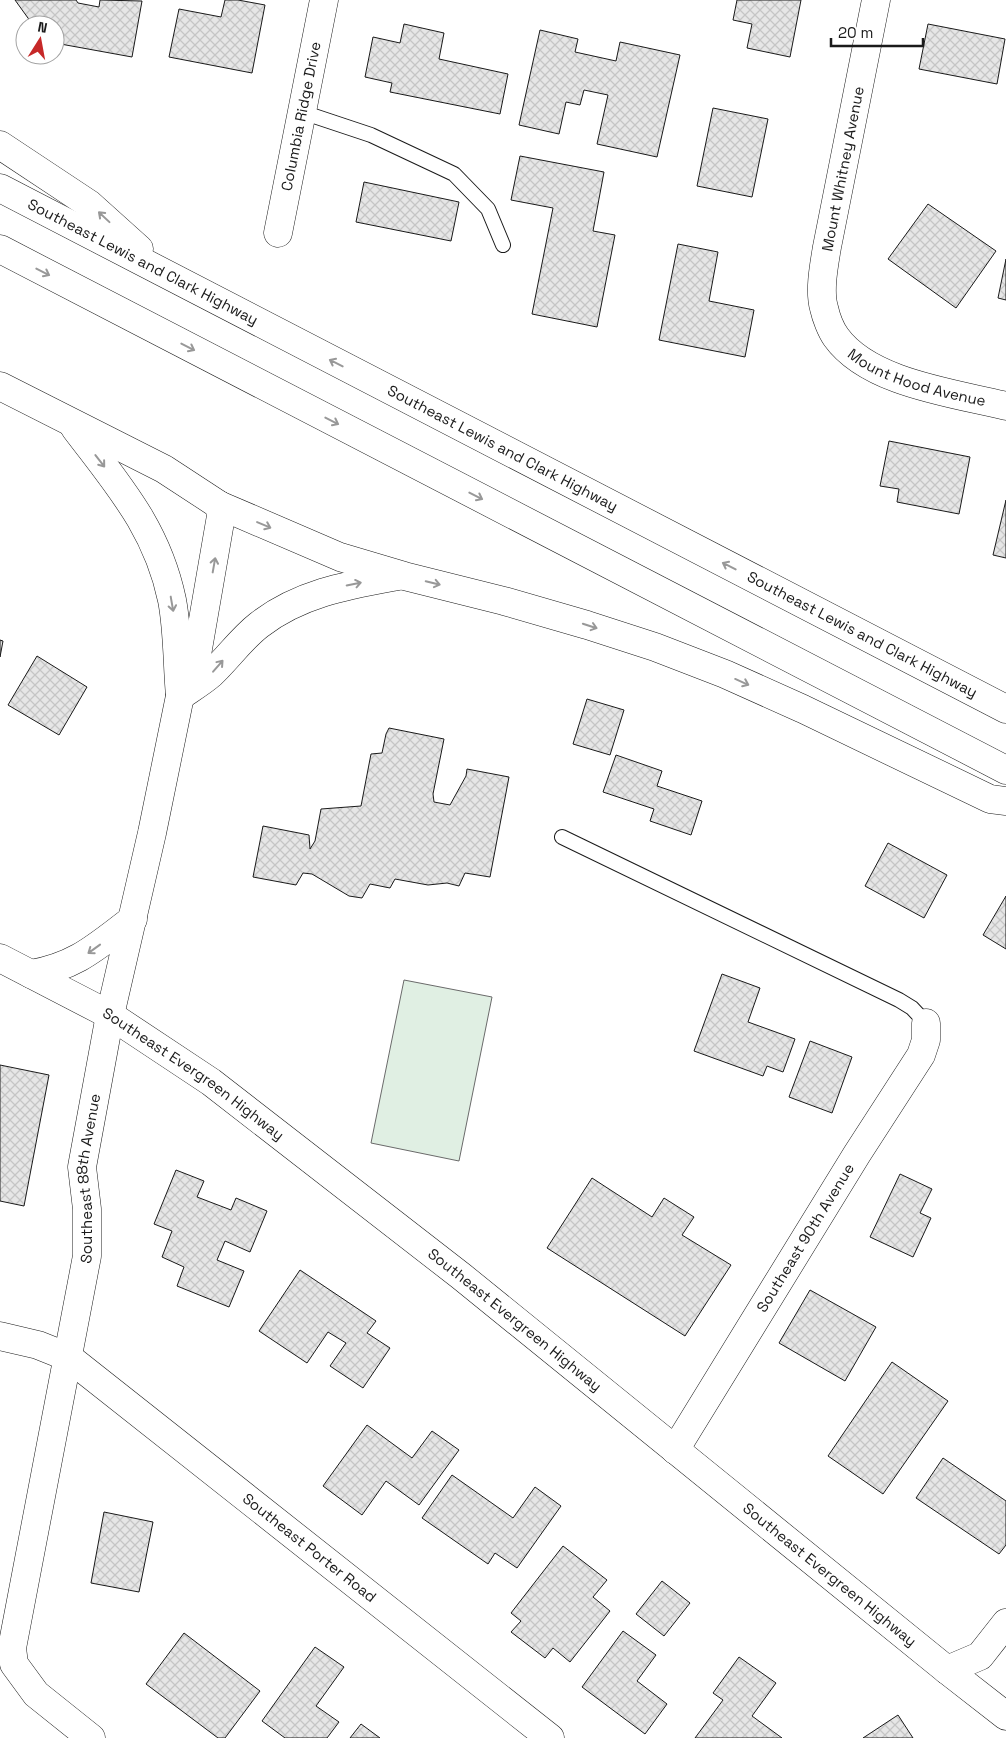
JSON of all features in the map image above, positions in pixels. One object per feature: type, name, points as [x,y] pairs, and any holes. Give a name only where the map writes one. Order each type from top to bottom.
[{"type":"main road","name":"Columbia Ridge Drive","points":[[278,233],[324,0]]},
{"type":"main road","name":"Mount Whitney Avenue","points":[[835,336],[823,307],[823,276],[876,0]]},
{"type":"main road","points":[[0,145],[89,204],[166,274]]},
{"type":"main road","name":"Southeast Lewis and Clark Highway","points":[[0,188],[1006,709]]},
{"type":"main road","points":[[0,249],[1006,770]]},
{"type":"main road","name":"Mount Hood Avenue","points":[[835,336],[861,362],[900,381],[1006,406]]},
{"type":"main road","points":[[0,386],[164,469],[219,505],[340,557],[404,576],[523,606],[655,648],[725,674],[990,799],[1006,801]]},
{"type":"main road","points":[[71,422],[123,490],[141,517],[154,543],[172,600],[176,627],[180,696]]},
{"type":"main road","points":[[180,696],[195,666],[220,528],[221,516],[219,505]]},
{"type":"main road","points":[[180,696],[211,674],[244,638],[283,608],[335,588],[404,576]]},
{"type":"main road","name":"Southeast 88th Avenue","points":[[90,1738],[36,1694],[14,1664],[12,1648],[87,1256],[87,1209],[82,1167],[110,1016],[152,833],[180,696]]},
{"type":"main road","points":[[31,974],[57,968],[83,956],[133,919]]},
{"type":"main road","name":"Southeast Evergreen Highway","points":[[0,958],[110,1016],[211,1082],[462,1276],[1006,1716]]},
{"type":"main road","name":"Southeast 90th Avenue","points":[[675,1450],[857,1154],[921,1055],[926,1040],[926,1023]]},
{"type":"main road","name":"Southeast Porter Road","points":[[0,1336],[38,1345],[68,1357],[550,1738]]},
{"type":"main road","points":[[947,1670],[980,1656],[1006,1623]]},
{"type":"lane","points":[[302,112],[371,135],[454,174],[488,209],[503,244]]},
{"type":"lane","points":[[562,837],[899,1000],[912,1008],[926,1023]]},
{"type":"green space","points":[[404,980],[492,997],[459,1161],[371,1143]]},
{"type":"building","points":[[15,0],[76,0],[78,3],[99,7],[100,0],[142,1],[132,57],[65,45],[65,15],[26,15]]},
{"type":"building","points":[[225,0],[238,0],[265,5],[252,73],[169,57],[179,9],[221,17]]},
{"type":"building","points":[[737,0],[801,0],[790,57],[747,48],[752,24],[733,20]]},
{"type":"building","points":[[404,24],[444,33],[439,59],[508,74],[500,114],[390,92],[392,83],[365,77],[373,37],[400,43]]},
{"type":"building","points":[[928,24],[1005,39],[997,84],[919,69]]},
{"type":"building","points":[[540,30],[578,39],[575,52],[616,61],[620,42],[680,55],[657,157],[597,144],[608,95],[584,90],[580,105],[566,102],[559,134],[519,125]]},
{"type":"building","points":[[713,108],[768,119],[752,197],[697,186]]},
{"type":"building","points":[[520,156],[604,172],[593,231],[615,235],[597,327],[532,314],[553,208],[511,200]]},
{"type":"building","points":[[364,182],[459,202],[451,241],[356,222]]},
{"type":"building","points":[[928,204],[996,251],[956,308],[888,259]]},
{"type":"building","points":[[678,244],[718,252],[709,301],[754,310],[745,357],[659,340]]},
{"type":"building","points":[[1006,259],[1006,300],[998,298]]},
{"type":"building","points":[[889,441],[970,457],[959,514],[897,502],[899,489],[880,486]]},
{"type":"building","points":[[1006,500],[1006,558],[993,555]]},
{"type":"building","points":[[0,640],[3,641],[0,657]]},
{"type":"building","points":[[37,656],[87,687],[59,735],[8,705]]},
{"type":"building","points":[[587,699],[624,710],[610,755],[573,744]]},
{"type":"building","points":[[389,728],[444,739],[433,794],[434,802],[450,805],[466,776],[467,769],[509,777],[490,877],[465,873],[459,886],[447,883],[428,885],[395,879],[390,888],[370,884],[362,898],[349,896],[312,874],[303,873],[296,885],[253,877],[263,826],[309,835],[310,849],[315,841],[321,809],[361,806],[371,754],[382,753]]},
{"type":"building","points":[[616,755],[662,771],[657,786],[702,801],[691,835],[650,821],[654,809],[603,792]]},
{"type":"building","points":[[888,843],[947,875],[924,918],[865,886]]},
{"type":"building","points":[[1006,896],[1006,949],[983,935]]},
{"type":"building","points":[[722,974],[760,988],[748,1022],[795,1039],[783,1072],[767,1066],[763,1076],[694,1051]]},
{"type":"building","points":[[810,1041],[852,1057],[832,1113],[789,1097]]},
{"type":"building","points":[[0,1065],[49,1075],[24,1206],[0,1201]]},
{"type":"building","points":[[176,1170],[204,1181],[197,1197],[231,1210],[236,1198],[267,1211],[250,1252],[225,1241],[217,1260],[244,1271],[229,1307],[177,1286],[184,1267],[162,1257],[172,1231],[154,1224]]},
{"type":"building","points":[[900,1174],[932,1189],[920,1213],[931,1218],[913,1257],[870,1237]]},
{"type":"building","points":[[592,1178],[652,1217],[664,1198],[694,1217],[682,1235],[731,1265],[685,1336],[547,1248]]},
{"type":"building","points":[[300,1270],[376,1321],[367,1333],[390,1348],[363,1388],[330,1366],[346,1343],[328,1332],[307,1363],[259,1331]]},
{"type":"building","points":[[810,1290],[876,1327],[845,1381],[779,1343]]},
{"type":"building","points":[[892,1362],[948,1401],[883,1494],[828,1456]]},
{"type":"building","points":[[367,1425],[412,1458],[432,1431],[459,1450],[419,1505],[386,1481],[362,1515],[323,1486]]},
{"type":"building","points":[[943,1458],[1006,1501],[1006,1545],[999,1554],[916,1498]]},
{"type":"building","points":[[452,1475],[513,1518],[535,1487],[561,1506],[517,1568],[495,1553],[488,1564],[422,1518]]},
{"type":"building","points":[[104,1512],[153,1522],[139,1592],[91,1583]]},
{"type":"building","points":[[563,1546],[607,1580],[593,1597],[610,1611],[570,1662],[553,1648],[545,1658],[511,1632],[521,1621],[511,1613]]},
{"type":"building","points":[[662,1581],[690,1603],[664,1636],[636,1614]]},
{"type":"building","points":[[623,1631],[656,1655],[637,1681],[667,1704],[645,1734],[582,1687]]},
{"type":"building","points":[[184,1633],[260,1691],[225,1738],[218,1738],[146,1684]]},
{"type":"building","points":[[315,1647],[344,1667],[316,1706],[339,1722],[327,1738],[285,1738],[262,1721]]},
{"type":"building","points":[[739,1657],[776,1683],[752,1716],[782,1738],[695,1738],[723,1700],[713,1693]]},
{"type":"building","points":[[898,1715],[913,1738],[863,1738]]},
{"type":"building","points":[[361,1724],[380,1738],[350,1738]]}]
